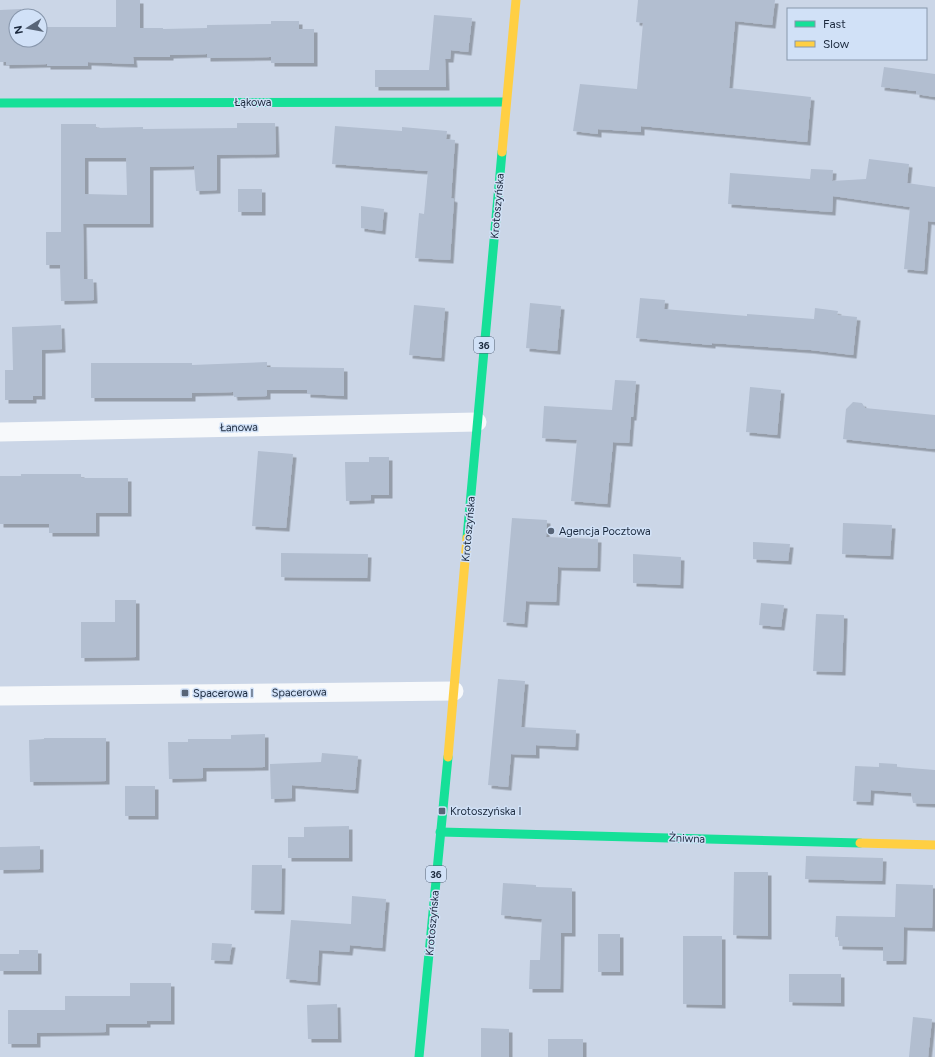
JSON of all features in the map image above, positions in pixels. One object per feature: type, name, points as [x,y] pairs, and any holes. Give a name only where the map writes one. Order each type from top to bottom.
[{"type":"main road","name":"Krotoszyńska","points":[[419,1057],[454,691],[516,0]]},
{"type":"main road","name":"Łąkowa","points":[[0,103],[506,102]]},
{"type":"main road","name":"Żniwna","points":[[440,832],[935,845]]},
{"type":"street","name":"Łanowa","points":[[0,432],[477,422]]},
{"type":"street","name":"Spacerowa","points":[[0,696],[454,691]]},
{"type":"building","points":[[116,0],[140,0],[140,28],[207,28],[207,25],[271,24],[271,21],[299,21],[299,29],[314,29],[314,63],[271,63],[271,57],[207,58],[207,54],[170,55],[170,57],[133,57],[134,64],[88,62],[88,66],[47,66],[47,64],[6,65],[6,62],[0,62],[0,10],[8,10],[8,48],[48,48],[48,27],[116,27]]},
{"type":"building","points":[[638,0],[775,0],[772,25],[735,21],[729,88],[811,97],[807,142],[641,126],[641,132],[598,129],[598,134],[573,131],[580,84],[637,89],[643,23],[636,22]]},
{"type":"building","points":[[434,15],[472,18],[468,52],[451,50],[450,59],[445,59],[446,87],[375,87],[375,70],[429,70]]},
{"type":"building","points":[[884,67],[935,74],[935,97],[916,94],[916,91],[881,87]]},
{"type":"building","points":[[237,123],[275,123],[276,154],[217,155],[217,190],[196,191],[194,166],[150,167],[150,224],[83,224],[84,279],[93,279],[94,300],[61,301],[60,265],[46,265],[46,232],[61,232],[61,124],[96,124],[96,128],[237,128]],"holes":[[[85,158],[126,158],[127,195],[85,194]]]},
{"type":"building","points":[[335,126],[402,131],[402,127],[447,131],[446,139],[455,140],[451,198],[454,199],[450,260],[415,258],[419,213],[424,214],[428,171],[332,164]]},
{"type":"building","points":[[869,159],[909,164],[907,183],[935,187],[935,222],[928,221],[924,271],[904,269],[910,207],[833,196],[832,212],[728,204],[730,173],[810,179],[811,169],[833,170],[832,181],[866,179]]},
{"type":"building","points":[[238,189],[262,189],[262,212],[238,212]]},
{"type":"building","points":[[361,206],[384,209],[382,231],[361,228]]},
{"type":"building","points":[[640,298],[665,300],[664,309],[747,316],[747,314],[814,319],[815,308],[838,311],[837,315],[857,317],[853,355],[811,350],[712,343],[712,345],[636,338]]},
{"type":"building","points":[[530,303],[561,306],[557,351],[526,348]]},
{"type":"building","points":[[414,305],[445,308],[441,358],[409,355]]},
{"type":"building","points":[[61,325],[62,349],[42,350],[42,396],[33,396],[33,400],[5,400],[5,370],[13,370],[12,327]]},
{"type":"building","points":[[267,362],[267,367],[344,368],[344,396],[307,394],[307,390],[267,390],[267,396],[234,397],[233,392],[192,393],[192,398],[91,398],[91,363],[192,363],[192,365]]},
{"type":"building","points":[[615,380],[636,381],[629,443],[613,442],[607,504],[571,501],[577,440],[542,438],[544,406],[612,410]]},
{"type":"building","points":[[750,387],[781,390],[777,435],[746,432]]},
{"type":"building","points":[[853,402],[862,403],[865,408],[935,415],[935,449],[843,439],[846,409]]},
{"type":"building","points":[[258,451],[293,454],[286,528],[252,526]]},
{"type":"building","points":[[369,457],[389,457],[389,495],[371,495],[371,500],[346,501],[345,462],[369,462]]},
{"type":"building","points":[[21,474],[81,474],[81,478],[128,478],[128,513],[96,513],[96,533],[49,533],[49,524],[0,524],[0,476],[21,476]]},
{"type":"building","points":[[512,518],[547,520],[546,537],[598,539],[597,568],[558,567],[556,602],[526,601],[524,624],[503,622]]},
{"type":"building","points":[[843,523],[892,525],[890,556],[842,554]]},
{"type":"building","points":[[753,542],[790,544],[788,561],[753,559]]},
{"type":"building","points":[[281,553],[368,554],[367,578],[281,577]]},
{"type":"building","points":[[633,554],[681,557],[680,585],[633,583]]},
{"type":"building","points":[[115,600],[136,600],[136,657],[81,658],[81,622],[115,622]]},
{"type":"building","points":[[761,603],[784,605],[781,627],[759,625]]},
{"type":"building","points":[[816,614],[844,615],[842,672],[813,671]]},
{"type":"building","points":[[498,679],[525,681],[521,727],[576,730],[575,747],[536,745],[536,755],[511,754],[508,787],[488,785]]},
{"type":"building","points":[[265,734],[265,767],[203,768],[203,778],[169,779],[168,742],[188,742],[188,739],[231,739],[231,735]]},
{"type":"building","points":[[44,738],[106,738],[106,781],[30,782],[29,740]]},
{"type":"building","points":[[322,753],[358,756],[355,790],[292,785],[292,798],[271,799],[270,764],[321,762]]},
{"type":"building","points":[[879,763],[897,764],[897,767],[935,770],[935,804],[913,803],[911,793],[871,790],[870,802],[853,801],[855,766],[879,767]]},
{"type":"building","points":[[125,786],[155,786],[155,816],[125,816]]},
{"type":"building","points":[[349,826],[349,858],[288,858],[288,837],[304,837],[304,827]]},
{"type":"building","points":[[40,846],[40,869],[0,870],[0,847]]},
{"type":"building","points":[[806,856],[883,858],[882,881],[805,879]]},
{"type":"building","points":[[252,865],[282,865],[281,911],[251,910]]},
{"type":"building","points":[[734,872],[768,872],[768,936],[733,935]]},
{"type":"building","points":[[503,883],[536,885],[536,887],[572,888],[572,933],[561,933],[560,989],[529,989],[530,960],[540,960],[542,919],[501,915]]},
{"type":"building","points":[[896,884],[933,885],[932,928],[904,927],[903,961],[883,961],[883,947],[839,946],[839,937],[835,937],[836,916],[895,917]]},
{"type":"building","points":[[352,896],[386,899],[382,948],[350,945],[349,952],[319,950],[317,982],[286,979],[291,920],[351,924]]},
{"type":"building","points":[[598,934],[620,934],[620,972],[598,972]]},
{"type":"building","points":[[683,936],[722,936],[722,1005],[683,1004]]},
{"type":"building","points":[[212,943],[232,944],[229,961],[211,960]]},
{"type":"building","points":[[19,950],[38,950],[38,971],[0,971],[0,954],[19,954]]},
{"type":"building","points":[[789,974],[841,974],[841,1003],[789,1002]]},
{"type":"building","points":[[130,983],[171,983],[171,1021],[147,1021],[147,1024],[106,1024],[106,1032],[37,1033],[37,1044],[8,1044],[8,1010],[65,1010],[65,996],[130,996]]},
{"type":"building","points":[[337,1004],[338,1039],[308,1039],[307,1005]]},
{"type":"building","points":[[913,1017],[932,1019],[928,1057],[909,1057]]},
{"type":"building","points":[[481,1028],[509,1029],[509,1057],[481,1057]]},
{"type":"building","points":[[548,1039],[583,1039],[583,1057],[548,1057]]},
{"type":"traffic: fast","points":[[0,103],[506,102]]},
{"type":"traffic: fast","points":[[467,538],[502,152]]},
{"type":"traffic: fast","points":[[419,1057],[448,757]]},
{"type":"traffic: fast","points":[[440,832],[860,843]]},
{"type":"traffic: slow","points":[[502,152],[516,0]]},
{"type":"traffic: slow","points":[[448,757],[467,538]]},
{"type":"traffic: slow","points":[[860,843],[935,845]]},
{"type":"place","name":"Agencja Pocztowa","points":[[551,531]]},
{"type":"place","name":"Spacerowa I","points":[[185,693]]},
{"type":"place","name":"Krotoszyńska I","points":[[442,811]]}]
